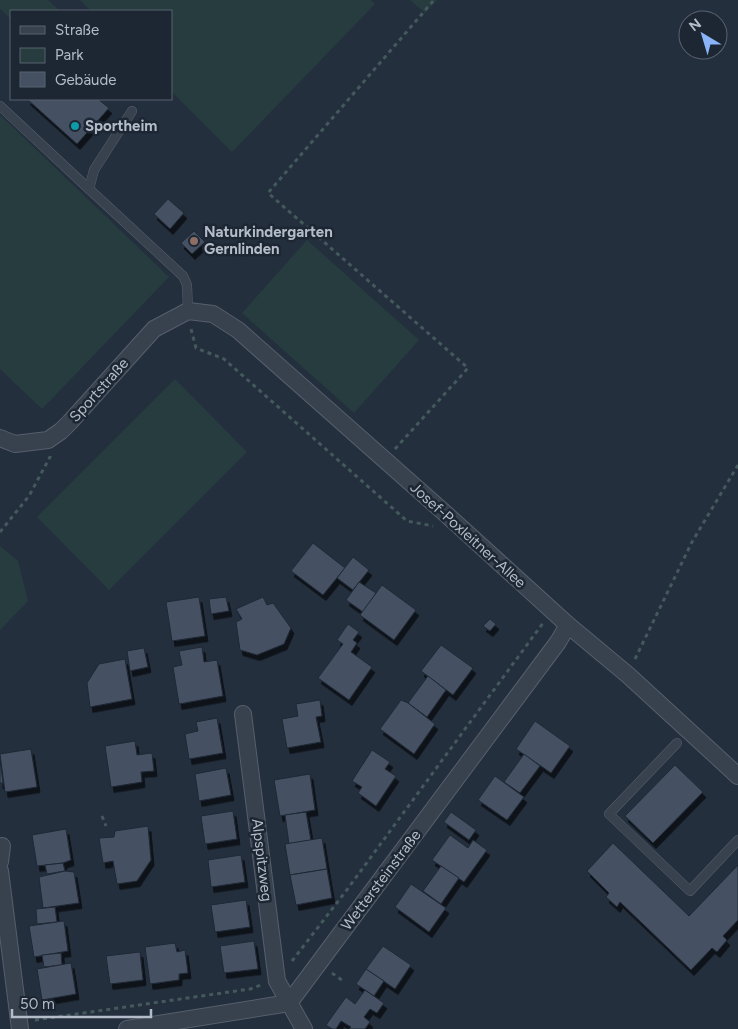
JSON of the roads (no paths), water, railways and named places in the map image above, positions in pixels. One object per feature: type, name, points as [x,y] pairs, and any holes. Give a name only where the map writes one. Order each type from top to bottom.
[{"type":"street","name":"Sportstraße","points":[[0,438],[15,444],[48,440],[70,422],[154,329],[188,311]]},
{"type":"street","name":"Josef-Poxleitner-Allee","points":[[188,311],[213,314],[238,330],[568,625],[628,675],[738,776]]},
{"type":"street","name":"Wettersteinstraße","points":[[289,1003],[558,642],[568,625]]},
{"type":"street","name":"Alpspitzweg","points":[[243,714],[277,981],[304,1029]]},
{"type":"street","points":[[0,871],[20,1026]]},
{"type":"street","points":[[138,1028],[289,1003]]},
{"type":"lane","points":[[0,106],[183,276],[187,285],[188,311]]},
{"type":"lane","points":[[89,189],[94,170],[132,111]]},
{"type":"lane","points":[[677,743],[609,814],[690,891],[738,840]]},
{"type":"place","name":"Sportheim","points":[[75,126]]},
{"type":"place","name":"Naturkindergarten Gernlinden","points":[[194,241]]}]
